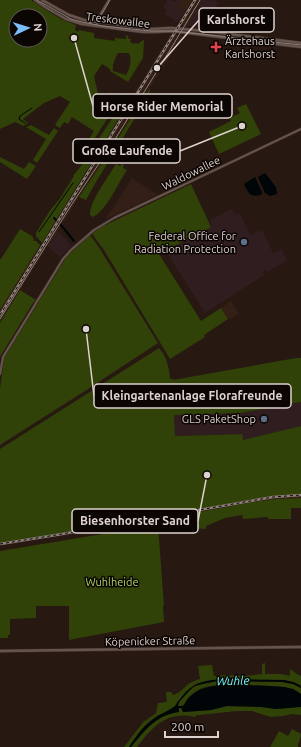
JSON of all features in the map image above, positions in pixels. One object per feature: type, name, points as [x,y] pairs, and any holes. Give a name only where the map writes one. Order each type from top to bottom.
[{"type":"main road","name":"Treskowallee","points":[[35,0],[66,19],[96,26],[147,32],[173,31],[301,47]]},
{"type":"main road","name":"Treskowallee","points":[[42,0],[75,18],[97,22],[153,29],[169,28],[301,43]]},
{"type":"main road","name":"Köpenicker Straße","points":[[0,651],[301,647]]},
{"type":"street","points":[[96,26],[100,15],[110,0]]},
{"type":"street","name":"Waldowallee","points":[[0,374],[3,357],[62,261],[71,250],[98,227],[301,129]]},
{"type":"shaded area","points":[[167,0],[174,2],[176,0],[181,0],[177,7],[185,11],[177,22],[165,14],[167,11],[163,7]]},
{"type":"shaded area","points":[[181,0],[203,0],[186,28],[178,22],[185,11],[176,7]]},
{"type":"shaded area","points":[[203,0],[214,0],[218,3],[203,28],[187,26]]},
{"type":"shaded area","points":[[171,34],[183,36],[151,86],[148,88],[149,90],[49,246],[46,246],[42,243]]},
{"type":"shaded area","points":[[110,91],[121,98],[113,110],[102,103]]},
{"type":"shaded area","points":[[132,178],[158,195],[108,218],[106,217],[113,208]]},
{"type":"shaded area","points":[[232,209],[235,215],[240,213],[250,235],[262,230],[273,253],[282,249],[287,260],[267,272],[264,270],[264,275],[205,313],[165,250],[212,226],[209,220]]},
{"type":"shaded area","points":[[58,231],[72,246],[60,257],[48,247]]},
{"type":"shaded area","points":[[40,245],[46,249],[0,323],[0,310]]},
{"type":"shaded area","points":[[231,301],[239,314],[229,320],[221,308]]},
{"type":"shaded area","points":[[301,402],[301,426],[242,440],[242,434],[175,436],[174,415],[241,413]]},
{"type":"shaded area","points":[[301,494],[301,498],[253,502],[0,546],[0,543],[273,496]]},
{"type":"green space","points":[[0,0],[31,0],[43,8],[8,8],[8,48],[48,48],[48,11],[61,19],[76,25],[75,30],[78,32],[79,30],[94,33],[94,38],[115,41],[115,38],[126,39],[127,35],[129,39],[131,39],[130,42],[134,44],[138,44],[144,40],[143,58],[128,82],[110,71],[110,69],[102,64],[94,76],[100,102],[113,110],[78,164],[75,162],[94,131],[72,117],[68,124],[64,122],[60,128],[55,125],[70,102],[60,96],[44,103],[23,119],[28,123],[23,126],[15,122],[0,129]],"holes":[[[118,53],[129,53],[130,64],[126,75],[113,71],[114,62]]]},
{"type":"green space","points":[[148,88],[150,90],[149,95],[86,200],[79,197],[149,90]]},
{"type":"green space","points":[[128,96],[132,97],[42,243],[36,236],[36,233]]},
{"type":"green space","points":[[246,104],[261,134],[219,154],[209,132],[231,121],[230,118],[240,113],[237,108]]},
{"type":"green space","points":[[31,125],[49,135],[54,128],[58,131],[37,163],[33,160],[46,139],[26,127]]},
{"type":"green space","points":[[0,157],[24,169],[29,162],[36,166],[27,179],[0,162]]},
{"type":"green space","points":[[116,164],[120,166],[122,164],[124,165],[123,168],[127,170],[103,209],[93,217],[90,215],[93,203]]},
{"type":"green space","points":[[191,184],[211,227],[159,254],[201,321],[221,308],[228,319],[204,335],[205,337],[170,359],[104,250],[92,234],[99,228]]},
{"type":"green space","points":[[20,229],[32,236],[33,241],[36,241],[40,245],[0,310],[0,259]]},
{"type":"green space","points":[[90,235],[158,343],[0,445],[0,389],[4,358],[67,256]]},
{"type":"green space","points":[[20,290],[36,300],[0,357],[0,323]]},
{"type":"green space","points":[[159,348],[167,362],[170,379],[173,380],[301,358],[301,402],[241,413],[174,415],[175,436],[242,434],[243,440],[301,426],[301,494],[273,496],[0,543],[0,449]]},
{"type":"green space","name":"Wuhlheide","points":[[301,498],[301,508],[291,508],[291,519],[268,519],[268,517],[243,519],[242,515],[225,518],[206,526],[206,529],[193,528],[192,516],[179,518],[179,524],[158,525],[164,622],[69,640],[69,606],[36,606],[36,618],[10,619],[10,635],[8,635],[8,638],[0,638],[0,551],[157,525],[156,520],[253,502]]},
{"type":"green space","points":[[265,663],[265,674],[281,674],[290,676],[290,669],[301,676],[301,686],[293,682],[227,679],[194,685],[177,702],[174,708],[150,721],[129,747],[124,747],[144,721],[156,713],[158,703],[167,702],[166,692],[171,692],[173,695],[180,692],[190,683],[200,679],[198,666],[212,665],[214,676],[244,676],[262,674],[262,664]]},
{"type":"green space","points":[[217,681],[282,682],[293,684],[301,688],[301,694],[293,689],[284,687],[218,685],[198,690],[194,693],[188,698],[183,706],[183,712],[211,710],[226,706],[276,709],[301,707],[301,715],[292,714],[271,717],[252,711],[237,711],[196,715],[196,717],[186,715],[177,716],[161,722],[148,733],[137,747],[131,747],[146,729],[157,720],[179,711],[178,706],[180,701],[193,688]]},
{"type":"green space","points":[[292,729],[301,734],[298,747],[270,747],[279,731],[288,736]]},
{"type":"water","points":[[265,173],[276,187],[277,194],[270,196],[265,193],[258,177]]},
{"type":"water","points":[[255,177],[262,194],[255,196],[250,194],[244,184]]},
{"type":"water","name":"Wuhle","points":[[209,680],[285,680],[300,685],[301,688],[293,684],[282,682],[217,681],[194,686],[179,702],[178,706],[184,705],[189,697],[194,693],[207,687],[243,685],[284,687],[293,689],[301,694],[301,707],[276,709],[227,706],[211,710],[183,712],[181,708],[179,708],[179,712],[164,716],[157,720],[131,747],[129,747],[145,726],[156,717],[174,707],[184,694],[193,686]]},
{"type":"waterway","points":[[25,123],[19,119],[20,116],[32,108]]},
{"type":"waterway","points":[[39,232],[73,183]]},
{"type":"waterway","points":[[60,224],[74,241]]},
{"type":"tram line","points":[[37,0],[71,19],[103,26],[151,31],[171,31],[301,45]]},
{"type":"tram line","points":[[89,23],[93,22],[99,17],[110,0]]},
{"type":"tram line","points":[[0,319],[72,204],[114,141],[200,0]]},
{"type":"railway","points":[[0,315],[195,0]]},
{"type":"railway","points":[[0,544],[273,497],[301,495]]},
{"type":"place","name":"Horse Rider Memorial","points":[[74,38]]},
{"type":"place","name":"Ärztehaus Karlshorst","points":[[216,47]]},
{"type":"place","name":"Karlshorst","points":[[157,68]]},
{"type":"place","name":"Große Laufende","points":[[242,126]]},
{"type":"place","name":"Federal Office for Radiation Protection","points":[[244,242]]},
{"type":"place","name":"Kleingartenanlage Florafreunde","points":[[86,329]]},
{"type":"place","name":"GLS PaketShop","points":[[264,419]]},
{"type":"place","name":"Biesenhorster Sand","points":[[207,475]]}]
